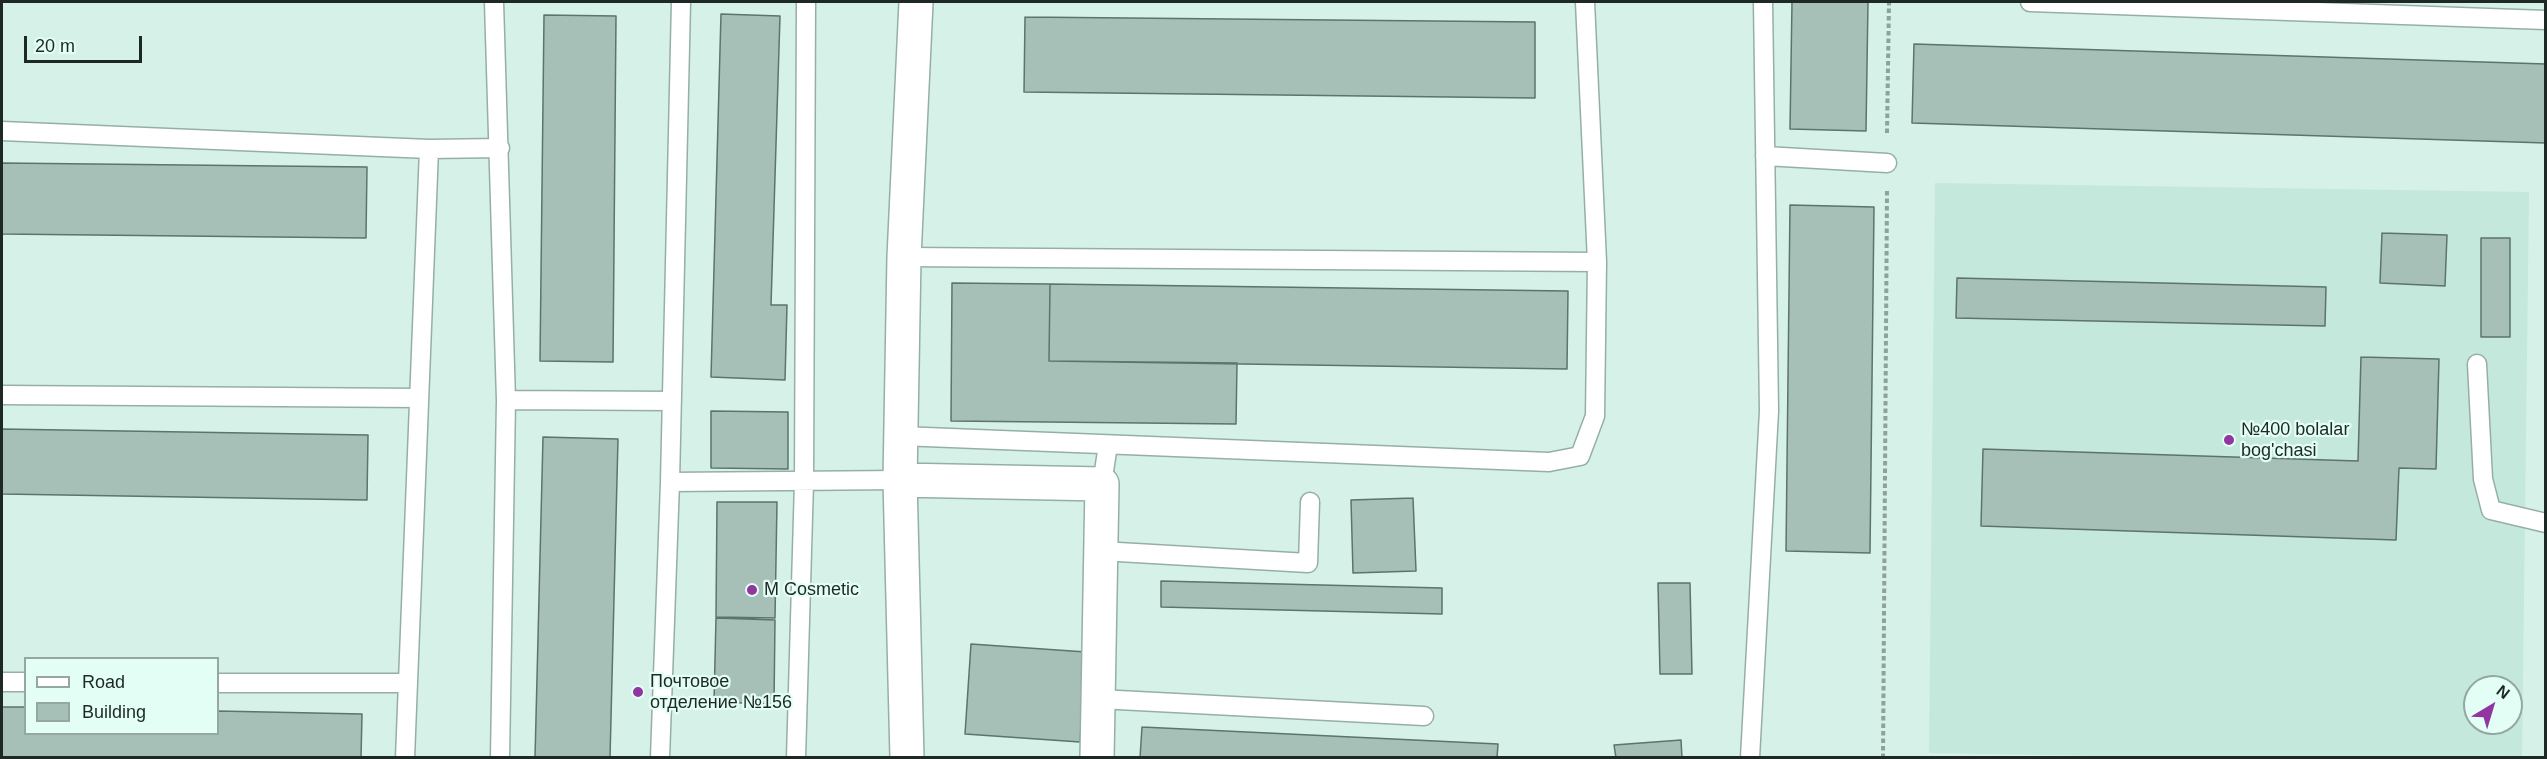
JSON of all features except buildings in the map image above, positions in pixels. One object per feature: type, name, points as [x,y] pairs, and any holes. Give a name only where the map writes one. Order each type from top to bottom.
[{"type":"street","points":[[907,758],[900,436],[904,257],[916,2]]},
{"type":"street","points":[[900,480],[1102,484],[1097,758]]},
{"type":"lane","points":[[494,2],[506,400],[500,758]]},
{"type":"lane","points":[[660,758],[670,482],[681,2]]},
{"type":"lane","points":[[796,758],[804,482],[806,2]]},
{"type":"lane","points":[[900,436],[1549,462],[1580,456],[1595,416],[1597,262],[1586,2]]},
{"type":"lane","points":[[1750,758],[1769,411],[1763,2]]},
{"type":"lane","points":[[2030,2],[2546,20]]},
{"type":"lane","points":[[2,131],[429,149],[500,148]]},
{"type":"lane","points":[[405,758],[429,149]]},
{"type":"lane","points":[[1765,156],[1887,163]]},
{"type":"lane","points":[[904,257],[1597,262]]},
{"type":"lane","points":[[2477,364],[2483,479],[2491,510],[2546,522]]},
{"type":"lane","points":[[2,395],[419,398]]},
{"type":"lane","points":[[506,400],[672,400]]},
{"type":"lane","points":[[1102,484],[1108,445]]},
{"type":"lane","points":[[670,482],[900,480]]},
{"type":"lane","points":[[1101,551],[1308,563],[1310,502]]},
{"type":"lane","points":[[2,682],[24,682]]},
{"type":"lane","points":[[219,682],[408,683]]},
{"type":"lane","points":[[1099,699],[1424,716]]},
{"type":"path","points":[[1883,758],[1889,2]]},
{"type":"shaded area","name":"№400 bolalar bog'chasi","points":[[1935,183],[2529,192],[2523,676],[2463,675],[2463,735],[2522,735],[2522,757],[2217,758],[1929,753]]},
{"type":"place","name":"№400 bolalar bog'chasi","points":[[2229,440]]},
{"type":"place","name":"M Cosmetic","points":[[752,590]]},
{"type":"place","name":"Почтовое отделение №156","points":[[638,692]]}]
